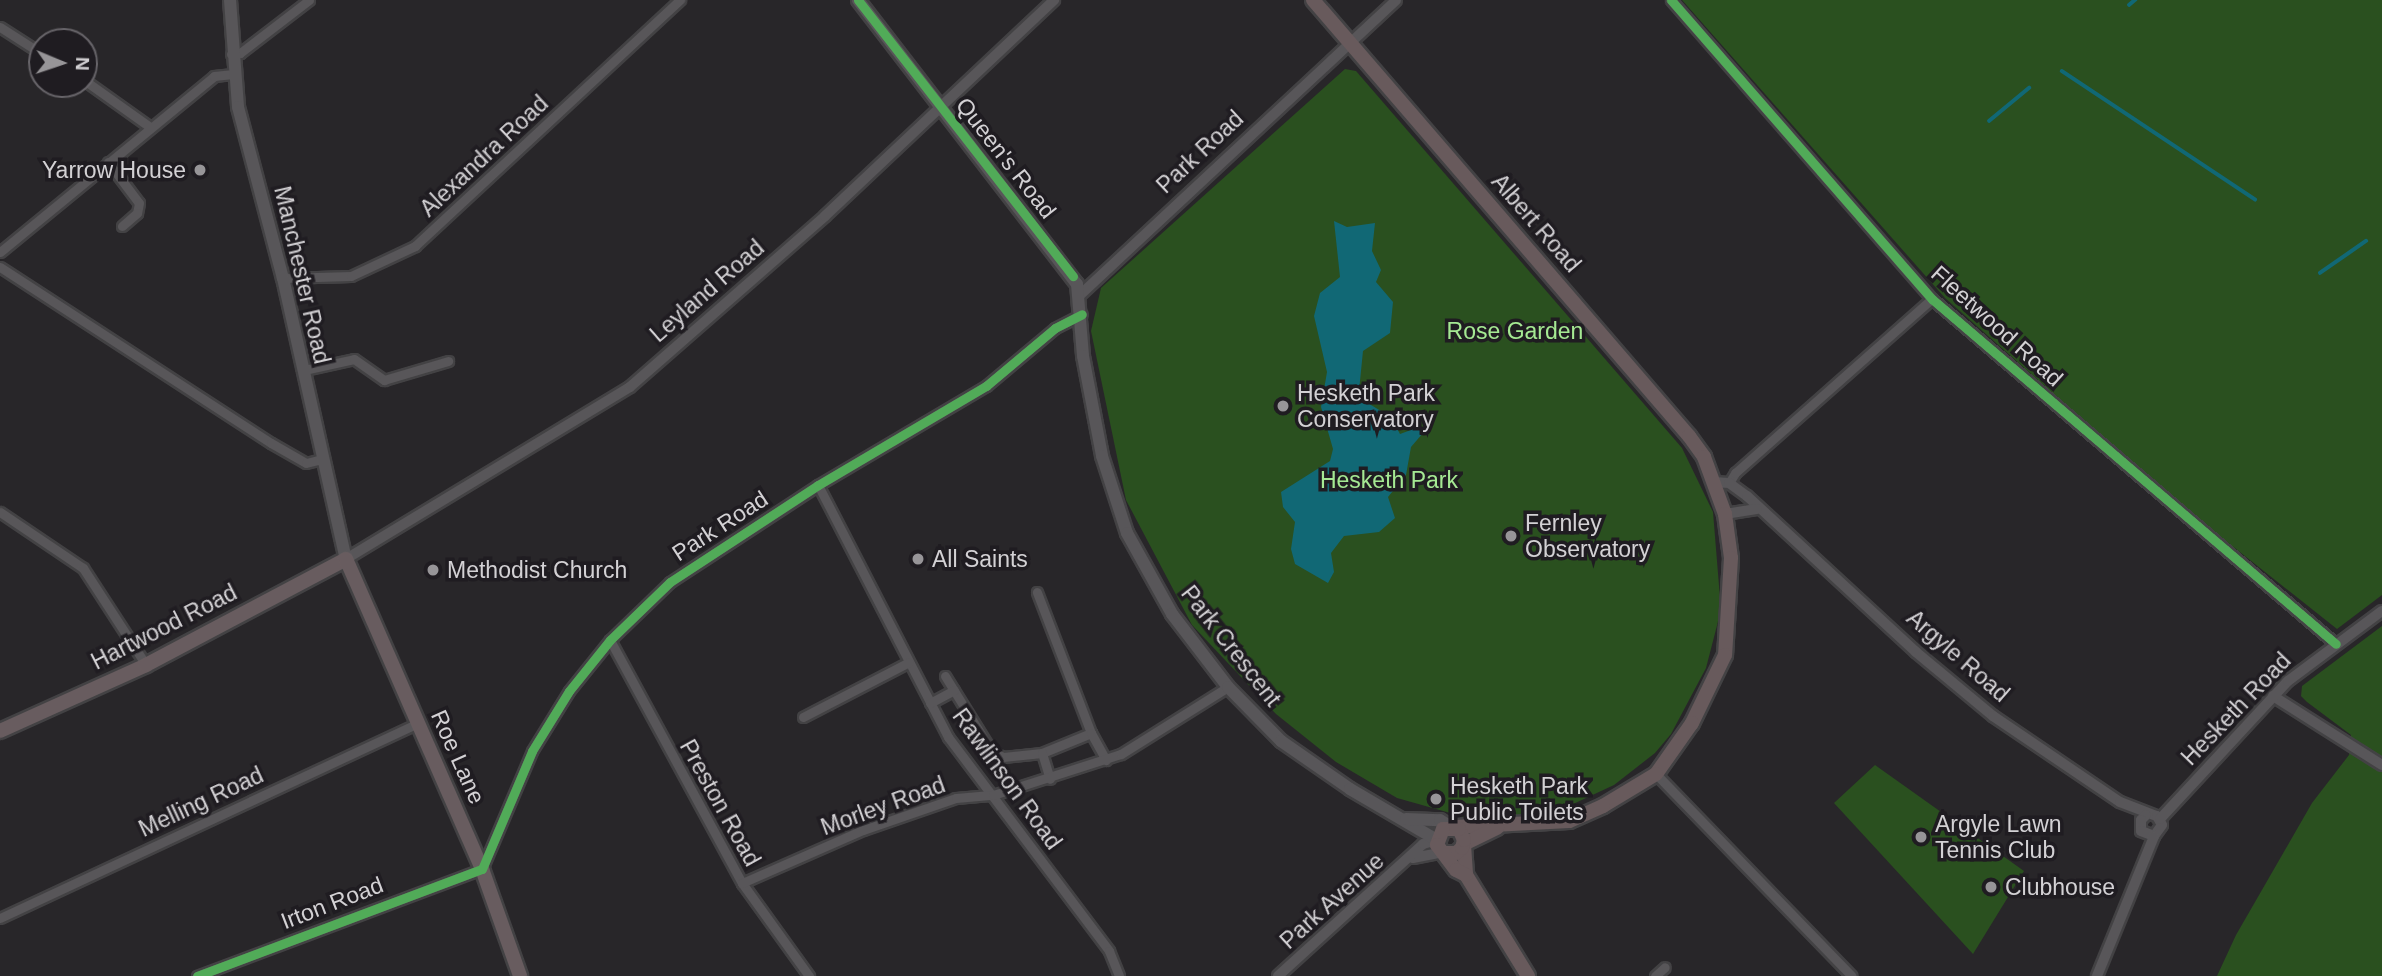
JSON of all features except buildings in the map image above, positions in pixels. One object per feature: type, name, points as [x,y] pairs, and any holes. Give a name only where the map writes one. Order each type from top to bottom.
[{"type":"highway","name":"Albert Road","points":[[1313,0],[1689,436],[1722,483]]},
{"type":"highway","name":"Park Crescent","points":[[1453,827],[1497,828],[1569,821],[1614,801],[1656,774],[1692,723],[1725,654],[1731,558],[1722,483]]},
{"type":"highway","points":[[1440,846],[1443,829],[1453,827],[1464,835],[1466,875]]},
{"type":"highway","name":"Park Crescent","points":[[1464,844],[1497,828]]},
{"type":"highway","points":[[1440,846],[1456,853],[1464,844]]},
{"type":"highway","points":[[1440,846],[1466,875],[1528,976]]},
{"type":"main road","name":"Manchester Road","points":[[230,0],[233,74],[283,278],[346,559]]},
{"type":"main road","name":"Queen's Road","points":[[858,0],[1066,266],[1080,295],[1083,356]]},
{"type":"main road","name":"Park Crescent","points":[[1083,356],[1102,456],[1127,533],[1172,614],[1227,687],[1281,741],[1350,789],[1406,819],[1440,846]]},
{"type":"main road","name":"Hartwood Road","points":[[0,731],[146,665],[346,559]]},
{"type":"main road","name":"Roe Lane","points":[[346,559],[482,869],[520,976]]},
{"type":"main road","name":"Park Crescent","points":[[1406,819],[1440,820],[1453,827]]},
{"type":"street","points":[[231,54],[240,53],[309,0]]},
{"type":"street","name":"Alexandra Road","points":[[283,278],[351,276],[415,246],[680,0]]},
{"type":"street","name":"Leyland Road","points":[[346,559],[630,387],[825,216],[1054,0]]},
{"type":"street","name":"Park Road","points":[[1080,295],[1396,0]]},
{"type":"street","name":"Fleetwood Road","points":[[1671,0],[1933,299],[2336,644]]},
{"type":"street","points":[[0,27],[28,45]]},
{"type":"street","points":[[0,252],[215,76],[233,74]]},
{"type":"street","points":[[98,90],[150,127]]},
{"type":"street","points":[[108,162],[139,203],[137,213],[122,226]]},
{"type":"street","points":[[0,267],[271,443],[306,463],[322,459]]},
{"type":"street","points":[[1722,483],[1933,299]]},
{"type":"street","name":"Park Road","points":[[482,869],[532,751],[569,691],[610,640],[670,582],[818,485],[986,386],[1055,328],[1082,314]]},
{"type":"street","points":[[304,370],[354,359],[384,380],[448,360]]},
{"type":"street","name":"Argyle Road","points":[[1722,483],[1757,509],[1993,716],[2071,772],[2146,815]]},
{"type":"street","name":"Rawlinson Road","points":[[818,485],[948,737],[1109,951],[1119,976]]},
{"type":"street","points":[[1725,514],[1757,509]]},
{"type":"street","points":[[0,512],[83,568],[146,665]]},
{"type":"street","points":[[1037,592],[1091,733],[1106,760]]},
{"type":"street","name":"Hesketh Road","points":[[2160,818],[2273,696],[2336,644],[2382,611]]},
{"type":"street","name":"Preston Road","points":[[610,640],[742,883],[809,976]]},
{"type":"street","points":[[803,717],[909,662]]},
{"type":"street","points":[[945,676],[992,752],[1018,758],[1042,753],[1091,733]]},
{"type":"street","name":"Morley Road","points":[[742,883],[863,830],[956,798],[993,795],[1106,760],[1227,687]]},
{"type":"street","points":[[930,703],[954,690]]},
{"type":"street","points":[[2273,696],[2382,765]]},
{"type":"street","name":"Melling Road","points":[[0,918],[419,723]]},
{"type":"street","points":[[1042,753],[1050,779]]},
{"type":"street","points":[[1656,774],[1852,976]]},
{"type":"street","points":[[2097,976],[2154,836],[2161,828],[2160,818],[2146,815],[2139,827],[2147,836],[2154,836]]},
{"type":"street","name":"Park Avenue","points":[[1278,976],[1413,858],[1440,846]]},
{"type":"street","name":"Irton Road","points":[[197,976],[482,869]]},
{"type":"street","points":[[1655,976],[1665,967]]},
{"type":"green space","points":[[1682,0],[2382,0],[2382,595],[2337,629],[2168,495],[1945,298]]},
{"type":"green space","name":"Hesketh Park","points":[[1345,69],[1356,71],[1682,448],[1713,512],[1721,610],[1706,668],[1671,734],[1655,753],[1614,785],[1556,812],[1507,819],[1468,818],[1397,798],[1336,762],[1276,714],[1192,625],[1126,500],[1091,331],[1101,288]]},
{"type":"green space","points":[[2382,626],[2382,976],[2217,976],[2236,935],[2312,803],[2349,755],[2351,735],[2301,696],[2302,686]]},
{"type":"green space","name":"Argyle Lawn Tennis Club","points":[[1875,765],[2024,871],[1973,954],[1834,803]]},
{"type":"water","points":[[1334,221],[1347,227],[1375,223],[1372,251],[1381,270],[1376,282],[1393,302],[1390,333],[1363,351],[1359,391],[1366,402],[1391,417],[1400,434],[1419,427],[1423,433],[1411,447],[1406,475],[1388,497],[1395,518],[1379,532],[1344,536],[1331,553],[1334,572],[1328,583],[1295,564],[1291,549],[1295,522],[1283,507],[1281,492],[1330,461],[1333,449],[1321,407],[1327,372],[1314,316],[1320,293],[1340,277]]},
{"type":"waterway","points":[[2129,5],[2135,0]]},
{"type":"waterway","points":[[2062,71],[2255,199]]},
{"type":"waterway","points":[[1989,121],[2029,88]]},
{"type":"waterway","points":[[2320,273],[2366,241]]},
{"type":"cycle path","points":[[858,0],[1073,276]]},
{"type":"cycle path","points":[[1671,0],[1932,299],[2336,644]]},
{"type":"cycle path","points":[[197,976],[482,869],[532,751],[569,691],[610,640],[670,582],[818,485],[986,386],[1055,328],[1082,314]]},
{"type":"place","name":"Yarrow House","points":[[200,170]]},
{"type":"place","name":"Hesketh Park Conservatory","points":[[1283,406]]},
{"type":"place","name":"Fernley Observatory","points":[[1511,536]]},
{"type":"place","name":"All Saints","points":[[918,559]]},
{"type":"place","name":"Methodist Church","points":[[433,570]]},
{"type":"place","name":"Hesketh Park Public Toilets","points":[[1436,799]]},
{"type":"place","name":"Argyle Lawn Tennis Club","points":[[1921,837]]},
{"type":"place","name":"Clubhouse","points":[[1991,887]]},
{"type":"park label","name":"Rose Garden","points":[[1515,331]]}]
